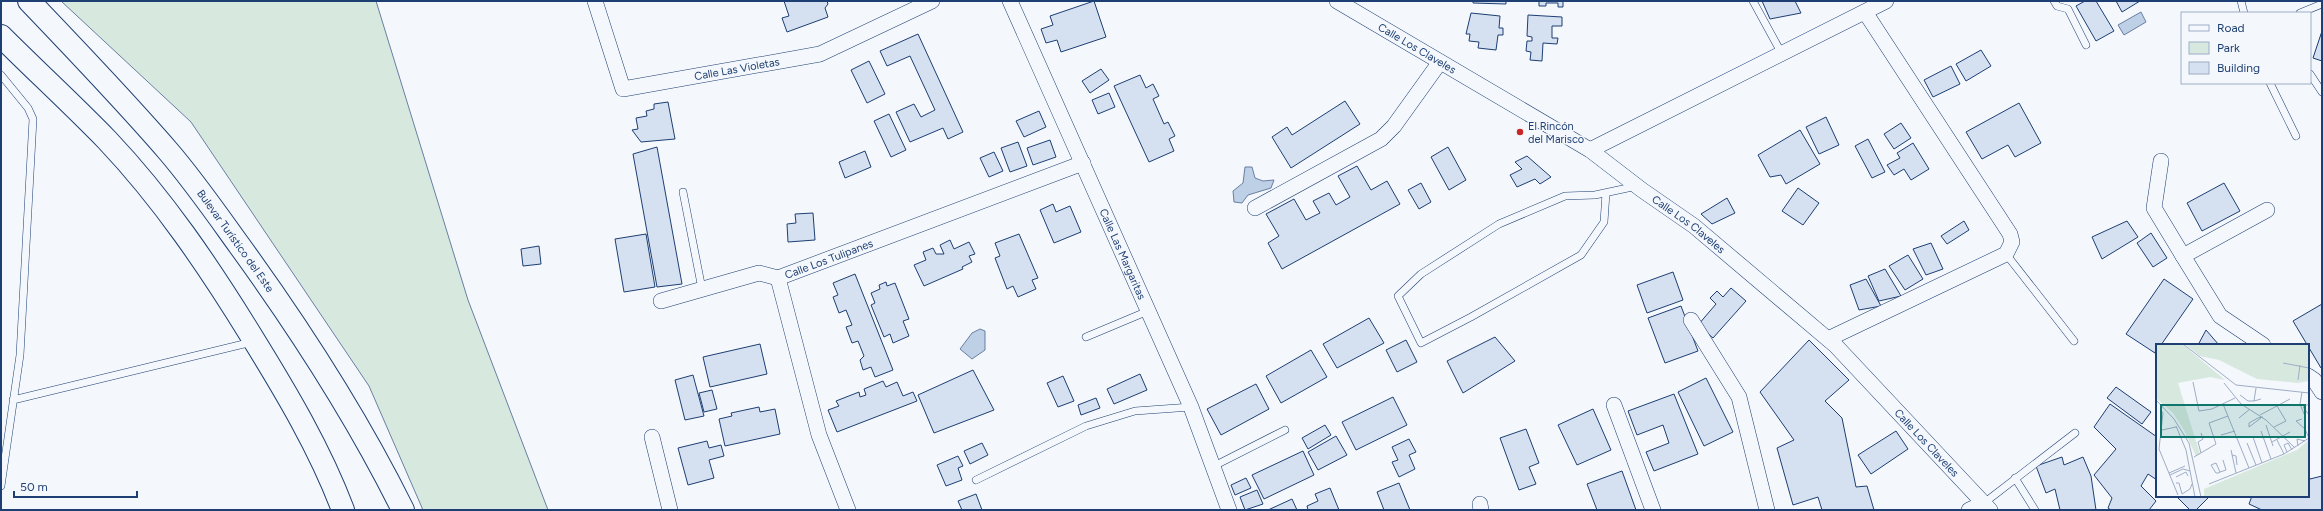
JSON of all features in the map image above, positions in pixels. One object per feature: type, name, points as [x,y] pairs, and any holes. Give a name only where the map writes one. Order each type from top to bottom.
[{"type":"highway","name":"Bulevar Turístico del Este","points":[[29,1],[105,80],[159,141],[217,215],[277,298],[333,384],[403,510]]},
{"type":"highway","points":[[3,43],[108,141],[178,224],[255,342],[310,435],[343,510]]},
{"type":"street","name":"Calle Las Violetas","points":[[595,1],[623,88],[820,54],[932,1]]},
{"type":"street","name":"Calle Las Margaritas","points":[[1010,1],[1191,407],[1229,510]]},
{"type":"street","name":"Calle Los Claveles","points":[[1337,1],[1590,150],[1637,186],[1694,226],[1828,339],[1987,506]]},
{"type":"street","points":[[1590,150],[1886,1]]},
{"type":"street","points":[[1828,339],[2006,254],[2012,242],[2010,234],[1865,12]]},
{"type":"street","points":[[1255,208],[1381,139],[1394,126],[1440,62]]},
{"type":"street","points":[[2161,161],[2154,208],[2220,316],[2262,344]]},
{"type":"street","name":"Calle Los Tulipanes","points":[[848,510],[819,436],[778,278],[1083,163]]},
{"type":"street","points":[[2182,256],[2267,210]]},
{"type":"street","points":[[661,301],[759,273],[778,278]]},
{"type":"street","points":[[1691,320],[1739,397],[1767,510]]},
{"type":"street","points":[[2309,377],[2314,380],[2322,392]]},
{"type":"street","points":[[1614,405],[1653,510]]},
{"type":"street","points":[[652,437],[670,510]]},
{"type":"street","points":[[1969,510],[1987,506]]},
{"type":"lane","points":[[1753,1],[1782,54]]},
{"type":"lane","points":[[2054,1],[2057,6],[2068,9],[2086,45]]},
{"type":"lane","points":[[2241,1],[2244,12]]},
{"type":"lane","points":[[2302,12],[2322,4]]},
{"type":"lane","points":[[1,75],[28,108],[33,119],[20,355],[1,486]]},
{"type":"lane","points":[[2311,76],[2322,92]]},
{"type":"lane","points":[[2270,84],[2296,136]]},
{"type":"lane","points":[[1606,193],[1604,222],[1581,255],[1472,317],[1421,343],[1398,296],[1421,274],[1499,224],[1565,196],[1606,193],[1637,186]]},
{"type":"lane","points":[[683,192],[702,289]]},
{"type":"lane","points":[[2006,254],[2074,341]]},
{"type":"lane","points":[[1086,337],[1148,311]]},
{"type":"lane","points":[[13,400],[255,342]]},
{"type":"lane","points":[[976,480],[1086,426],[1135,411],[1191,407]]},
{"type":"lane","points":[[1214,466],[1285,430]]},
{"type":"lane","points":[[1987,506],[2015,478],[2075,433]]},
{"type":"lane","points":[[2015,478],[2035,510]]},
{"type":"green space","points":[[61,1],[376,1],[468,300],[548,510],[423,510],[369,386],[191,122]]},
{"type":"water","points":[[2141,12],[2146,22],[2124,35],[2118,25]]},
{"type":"water","points":[[1245,167],[1252,167],[1255,178],[1263,181],[1274,180],[1271,188],[1248,195],[1242,203],[1234,202],[1233,191],[1243,183]]},
{"type":"water","points":[[980,329],[985,331],[985,350],[972,359],[960,349],[972,333]]},
{"type":"building","points":[[784,1],[827,1],[828,4],[825,8],[828,17],[787,32],[782,18],[789,16]]},
{"type":"building","points":[[1094,1],[1106,37],[1061,52],[1057,40],[1046,43],[1041,29],[1053,25],[1050,16]]},
{"type":"building","points":[[1473,1],[1506,1],[1506,4],[1473,3]]},
{"type":"building","points":[[1539,1],[1563,1],[1563,7],[1558,7],[1558,3],[1546,3],[1546,6],[1539,6]]},
{"type":"building","points":[[1762,1],[1795,1],[1801,13],[1770,19]]},
{"type":"building","points":[[2085,1],[2096,1],[2114,31],[2096,41],[2076,6]]},
{"type":"building","points":[[2116,1],[2140,1],[2122,12]]},
{"type":"building","points":[[1471,13],[1500,16],[1499,28],[1503,28],[1503,35],[1498,35],[1496,50],[1478,48],[1479,42],[1469,41],[1470,34],[1466,34]]},
{"type":"building","points":[[1528,15],[1562,17],[1562,26],[1552,26],[1552,38],[1558,38],[1557,44],[1543,43],[1542,61],[1530,60],[1531,52],[1526,51],[1527,41],[1532,41],[1532,37],[1527,36]]},
{"type":"building","points":[[2322,31],[2322,61],[2313,58]]},
{"type":"building","points":[[918,34],[963,132],[948,139],[943,128],[910,142],[896,112],[914,104],[921,117],[935,110],[910,56],[887,66],[880,51]]},
{"type":"building","points":[[1981,50],[1991,66],[1966,81],[1956,64]]},
{"type":"building","points":[[869,61],[885,94],[867,103],[851,70]]},
{"type":"building","points":[[1951,66],[1960,84],[1933,97],[1924,80]]},
{"type":"building","points":[[1101,69],[1109,80],[1090,93],[1082,81]]},
{"type":"building","points":[[1140,75],[1146,88],[1153,84],[1159,96],[1153,99],[1164,124],[1168,122],[1175,136],[1169,139],[1174,151],[1149,162],[1114,86]]},
{"type":"building","points":[[1109,93],[1115,107],[1098,114],[1092,100]]},
{"type":"building","points":[[1345,101],[1360,124],[1291,168],[1272,137],[1287,127],[1292,135]]},
{"type":"building","points":[[668,102],[675,139],[641,142],[632,130],[638,129],[636,118],[647,116],[646,111],[654,109],[654,104]]},
{"type":"building","points":[[2019,103],[2041,143],[2015,157],[2008,145],[1982,159],[1966,132]]},
{"type":"building","points":[[1039,111],[1046,127],[1024,137],[1016,121]]},
{"type":"building","points":[[889,114],[906,150],[891,157],[874,121]]},
{"type":"building","points":[[1826,117],[1839,145],[1819,154],[1806,127]]},
{"type":"building","points":[[1901,123],[1911,138],[1894,149],[1884,134]]},
{"type":"building","points":[[1800,130],[1820,164],[1786,184],[1781,175],[1770,177],[1758,155]]},
{"type":"building","points":[[1868,139],[1885,172],[1872,178],[1855,146]]},
{"type":"building","points":[[1050,140],[1056,157],[1033,165],[1027,148]]},
{"type":"building","points":[[1018,142],[1027,166],[1010,172],[1001,148]]},
{"type":"building","points":[[1913,143],[1929,169],[1911,180],[1904,169],[1894,175],[1887,165],[1900,158],[1897,153]]},
{"type":"building","points":[[657,147],[682,284],[657,287],[633,154]]},
{"type":"building","points":[[1448,147],[1466,180],[1449,190],[1431,157]]},
{"type":"building","points":[[865,151],[871,167],[845,178],[839,162]]},
{"type":"building","points":[[994,152],[1003,171],[989,177],[980,158]]},
{"type":"building","points":[[1527,156],[1551,177],[1540,184],[1535,179],[1517,187],[1510,175],[1522,169],[1515,162]]},
{"type":"building","points":[[1357,166],[1371,190],[1387,181],[1400,204],[1282,269],[1268,243],[1279,236],[1266,214],[1294,199],[1306,220],[1320,213],[1313,201],[1329,193],[1336,205],[1350,197],[1338,176]]},
{"type":"building","points":[[1421,183],[1431,202],[1419,209],[1408,190]]},
{"type":"building","points":[[2224,183],[2240,211],[2202,231],[2187,203]]},
{"type":"building","points":[[1798,188],[1819,203],[1803,225],[1782,211]]},
{"type":"building","points":[[1727,198],[1735,213],[1712,224],[1701,214]]},
{"type":"building","points":[[1053,204],[1056,212],[1070,206],[1081,232],[1054,243],[1040,210]]},
{"type":"building","points":[[813,213],[815,240],[788,242],[787,224],[796,223],[795,214]]},
{"type":"building","points":[[1964,221],[1969,230],[1947,244],[1941,236]]},
{"type":"building","points":[[2127,221],[2138,237],[2102,259],[2092,237]]},
{"type":"building","points":[[2151,233],[2167,258],[2153,267],[2137,243]]},
{"type":"building","points":[[646,234],[655,287],[624,292],[615,239]]},
{"type":"building","points":[[1019,234],[1038,278],[1032,280],[1036,289],[1018,297],[1013,286],[1007,289],[995,258],[1000,256],[995,243]]},
{"type":"building","points":[[950,240],[954,249],[969,242],[975,254],[969,256],[972,262],[962,267],[963,269],[924,286],[914,265],[926,260],[923,252],[933,248],[936,254],[944,254],[940,245]]},
{"type":"building","points":[[1931,243],[1943,269],[1926,275],[1913,249]]},
{"type":"building","points":[[539,246],[541,264],[523,266],[521,249]]},
{"type":"building","points":[[1908,255],[1923,279],[1905,290],[1889,266]]},
{"type":"building","points":[[1885,269],[1901,296],[1879,301],[1868,276]]},
{"type":"building","points":[[1673,272],[1683,300],[1647,313],[1637,285]]},
{"type":"building","points":[[855,274],[893,370],[875,377],[871,367],[863,370],[860,360],[864,356],[858,341],[852,343],[846,327],[852,325],[846,310],[839,313],[833,297],[838,295],[833,283]]},
{"type":"building","points":[[1866,279],[1881,306],[1859,310],[1850,285]]},
{"type":"building","points":[[2164,279],[2193,299],[2162,344],[2156,344],[2155,353],[2126,334]]},
{"type":"building","points":[[886,282],[887,286],[895,283],[909,319],[903,321],[909,336],[893,343],[890,334],[884,337],[871,305],[875,303],[871,293],[880,289],[879,285]]},
{"type":"building","points":[[1731,288],[1746,301],[1713,338],[1698,325],[1716,304],[1710,298],[1717,291],[1723,297]]},
{"type":"building","points":[[2322,304],[2322,368],[2309,348],[2309,344],[2307,344],[2293,321]]},
{"type":"building","points":[[1681,306],[1698,351],[1665,363],[1648,318]]},
{"type":"building","points":[[1369,318],[1384,343],[1337,368],[1323,344]]},
{"type":"building","points":[[2206,330],[2218,344],[2199,344]]},
{"type":"building","points":[[1495,337],[1515,361],[1463,393],[1447,361]]},
{"type":"building","points":[[1406,340],[1417,362],[1397,372],[1386,350]]},
{"type":"building","points":[[1809,340],[1849,380],[1825,401],[1842,418],[1856,487],[1867,486],[1874,510],[1822,510],[1818,497],[1793,505],[1777,448],[1794,440],[1760,392]]},
{"type":"building","points":[[760,344],[767,374],[710,387],[703,357]]},
{"type":"building","points":[[1311,350],[1327,377],[1281,403],[1266,376]]},
{"type":"building","points":[[973,370],[994,410],[934,433],[918,395]]},
{"type":"building","points":[[1140,374],[1147,390],[1114,404],[1107,389]]},
{"type":"building","points":[[693,375],[704,416],[685,420],[675,380]]},
{"type":"building","points":[[1063,376],[1074,401],[1058,407],[1047,383]]},
{"type":"building","points":[[1706,378],[1733,432],[1704,446],[1678,392]]},
{"type":"building","points":[[883,381],[886,387],[897,382],[903,396],[913,392],[917,401],[837,432],[828,410],[839,406],[836,401],[859,392],[860,397],[866,395],[864,389]]},
{"type":"building","points":[[1256,384],[1269,409],[1221,435],[1207,409]]},
{"type":"building","points":[[2116,387],[2151,412],[2142,424],[2107,398]]},
{"type":"building","points":[[712,390],[717,409],[704,412],[699,393]]},
{"type":"building","points":[[1674,394],[1698,454],[1654,471],[1646,452],[1669,443],[1663,425],[1637,435],[1628,411]]},
{"type":"building","points":[[1393,397],[1407,425],[1356,450],[1342,422]]},
{"type":"building","points":[[1096,398],[1100,408],[1081,415],[1078,405]]},
{"type":"building","points":[[2110,404],[2156,436],[2156,479],[2148,474],[2141,486],[2156,501],[2149,510],[2111,510],[2108,508],[2112,498],[2094,475],[2116,449],[2094,427]]},
{"type":"building","points":[[759,407],[760,412],[775,409],[780,434],[725,446],[719,419],[732,416],[731,413]]},
{"type":"building","points":[[1593,409],[1611,450],[1577,465],[1558,425]]},
{"type":"building","points":[[1325,425],[1331,435],[1308,449],[1302,438]]},
{"type":"building","points":[[1526,429],[1539,463],[1529,467],[1536,484],[1519,490],[1500,438]]},
{"type":"building","points":[[1896,431],[1908,449],[1871,474],[1858,455]]},
{"type":"building","points":[[1336,436],[1347,455],[1318,470],[1308,452]]},
{"type":"building","points":[[1409,439],[1416,452],[1409,455],[1415,469],[1399,477],[1392,462],[1398,460],[1392,447]]},
{"type":"building","points":[[707,441],[709,448],[721,445],[724,456],[709,460],[714,478],[688,485],[678,448]]},
{"type":"building","points":[[982,443],[988,455],[970,464],[964,451]]},
{"type":"building","points":[[1303,451],[1314,475],[1264,499],[1252,475]]},
{"type":"building","points":[[958,456],[963,466],[958,468],[962,480],[946,486],[937,465]]},
{"type":"building","points":[[2062,457],[2064,465],[2083,457],[2091,476],[2096,510],[2060,510],[2055,489],[2046,493],[2036,466]]},
{"type":"building","points":[[1622,471],[1636,510],[1597,510],[1587,484]]},
{"type":"building","points":[[2309,476],[2310,479],[2322,476],[2322,510],[2262,510],[2249,504],[2252,497],[2309,497]]},
{"type":"building","points":[[1246,478],[1251,488],[1235,495],[1231,485]]},
{"type":"building","points":[[1399,483],[1410,510],[1384,510],[1377,492]]},
{"type":"building","points":[[1330,488],[1339,510],[1308,510],[1307,506],[1318,501],[1315,494]]},
{"type":"building","points":[[1257,490],[1263,504],[1245,510],[1240,497]]},
{"type":"building","points":[[976,494],[982,510],[962,510],[958,501]]},
{"type":"building","points":[[2177,497],[2209,497],[2196,510],[2190,510]]},
{"type":"building","points":[[1292,499],[1297,510],[1268,510]]},
{"type":"place","name":"El Rincón del Marisco","points":[[1520,132]]}]
